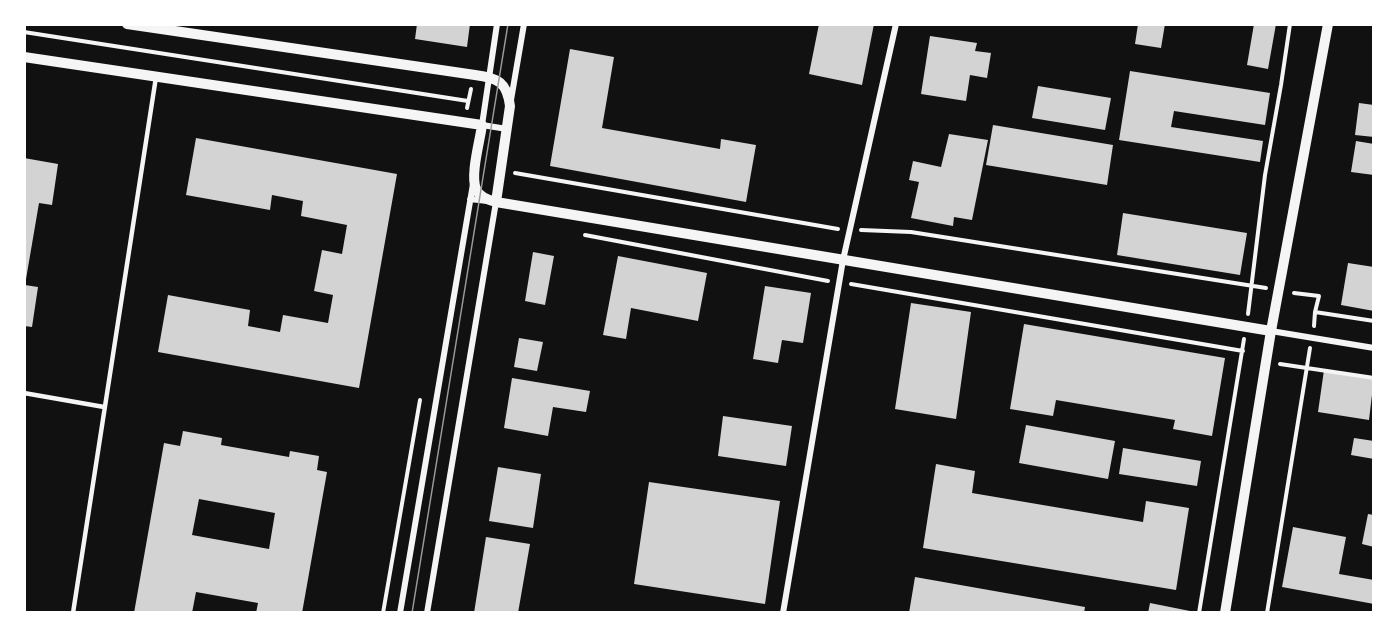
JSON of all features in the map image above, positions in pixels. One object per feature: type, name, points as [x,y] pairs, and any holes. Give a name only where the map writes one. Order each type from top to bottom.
[{"type":"street","points":[[127,24],[488,77],[504,86],[508,92],[510,106]]},
{"type":"street","points":[[400,613],[474,175],[497,24]]},
{"type":"street","points":[[427,613],[524,24]]},
{"type":"street","points":[[783,613],[843,261],[896,24]]},
{"type":"street","points":[[1225,613],[1271,331],[1328,24]]},
{"type":"street","points":[[24,57],[507,129]]},
{"type":"street","points":[[474,175],[478,192],[487,200],[496,202],[1374,348]]},
{"type":"street","points":[[470,199],[496,202]]},
{"type":"lane","points":[[73,613],[156,77]]},
{"type":"lane","points":[[24,393],[105,407]]},
{"type":"path","points":[[24,32],[468,101]]},
{"type":"path","points":[[465,123],[475,75]]},
{"type":"path","points":[[500,171],[817,226],[850,230],[911,232],[1319,296],[1267,613]]},
{"type":"path","points":[[576,233],[839,283],[1243,351]]},
{"type":"path","points":[[1315,312],[1374,321]]},
{"type":"path","points":[[1241,358],[1374,378]]},
{"type":"path","points":[[383,613],[422,393]]},
{"type":"building","points":[[417,24],[470,24],[467,47],[415,39]]},
{"type":"building","points":[[819,24],[874,24],[862,85],[809,74]]},
{"type":"building","points":[[1138,24],[1165,24],[1161,48],[1135,44]]},
{"type":"building","points":[[1254,24],[1276,24],[1268,69],[1247,65]]},
{"type":"building","points":[[930,36],[977,43],[975,51],[991,53],[987,78],[970,75],[966,101],[921,94]]},
{"type":"building","points":[[570,49],[614,57],[602,128],[720,149],[721,139],[756,145],[746,202],[550,166]]},
{"type":"building","points":[[1130,71],[1270,93],[1265,125],[1174,111],[1171,127],[1263,141],[1260,162],[1119,140]]},
{"type":"building","points":[[1038,86],[1111,98],[1105,130],[1032,118]]},
{"type":"building","points":[[1359,103],[1374,105],[1374,137],[1355,135]]},
{"type":"building","points":[[993,125],[1113,145],[1107,185],[986,165]]},
{"type":"building","points":[[949,134],[988,140],[972,220],[954,217],[953,226],[911,218],[919,182],[909,180],[913,161],[941,167]]},
{"type":"building","points":[[196,138],[397,174],[359,388],[158,352],[168,295],[250,310],[248,326],[280,332],[283,315],[328,323],[333,295],[314,291],[322,250],[342,254],[347,225],[301,216],[303,201],[272,195],[270,210],[186,195]]},
{"type":"building","points":[[1356,141],[1374,144],[1374,175],[1351,172]]},
{"type":"building","points":[[24,158],[58,164],[52,205],[39,203],[25,285],[38,287],[32,327],[24,326]]},
{"type":"building","points":[[1123,213],[1247,233],[1240,275],[1117,255]]},
{"type":"building","points":[[533,252],[554,256],[545,305],[525,301]]},
{"type":"building","points":[[618,256],[707,273],[698,321],[631,308],[626,339],[603,335]]},
{"type":"building","points":[[1348,263],[1374,267],[1374,311],[1341,305]]},
{"type":"building","points":[[765,286],[811,293],[803,343],[782,340],[778,363],[753,359]]},
{"type":"building","points":[[911,303],[971,312],[956,419],[895,409]]},
{"type":"building","points":[[1024,324],[1225,358],[1212,436],[1173,429],[1175,420],[1056,400],[1053,416],[1010,409]]},
{"type":"building","points":[[519,338],[543,342],[537,371],[514,367]]},
{"type":"building","points":[[1324,370],[1374,378],[1369,420],[1318,412]]},
{"type":"building","points":[[512,378],[590,391],[586,412],[553,407],[548,436],[504,428]]},
{"type":"building","points":[[723,416],[792,426],[786,466],[718,456]]},
{"type":"building","points":[[1026,425],[1115,441],[1108,479],[1019,463]]},
{"type":"building","points":[[183,431],[222,438],[221,445],[289,457],[290,451],[319,456],[317,470],[327,472],[302,613],[256,613],[258,603],[196,592],[192,613],[134,613],[164,443],[180,446]],"holes":[[[199,499],[275,513],[269,549],[192,535]]]},
{"type":"building","points":[[1354,438],[1374,441],[1374,459],[1351,455]]},
{"type":"building","points":[[1123,448],[1201,461],[1197,486],[1119,474]]},
{"type":"building","points":[[936,464],[975,471],[972,493],[1143,522],[1146,501],[1189,508],[1176,590],[923,548]]},
{"type":"building","points":[[498,467],[541,474],[533,528],[489,521]]},
{"type":"building","points":[[649,482],[780,501],[765,604],[634,584]]},
{"type":"building","points":[[1368,514],[1374,515],[1374,547],[1362,544]]},
{"type":"building","points":[[1293,527],[1346,537],[1339,574],[1374,580],[1374,604],[1282,587]]},
{"type":"building","points":[[486,537],[530,544],[518,613],[474,613]]},
{"type":"building","points":[[915,577],[1085,607],[1084,613],[909,613]]},
{"type":"building","points":[[1150,603],[1195,612],[1195,613],[1148,613]]},
{"type":"tram line","points":[[412,613],[508,24]]}]
